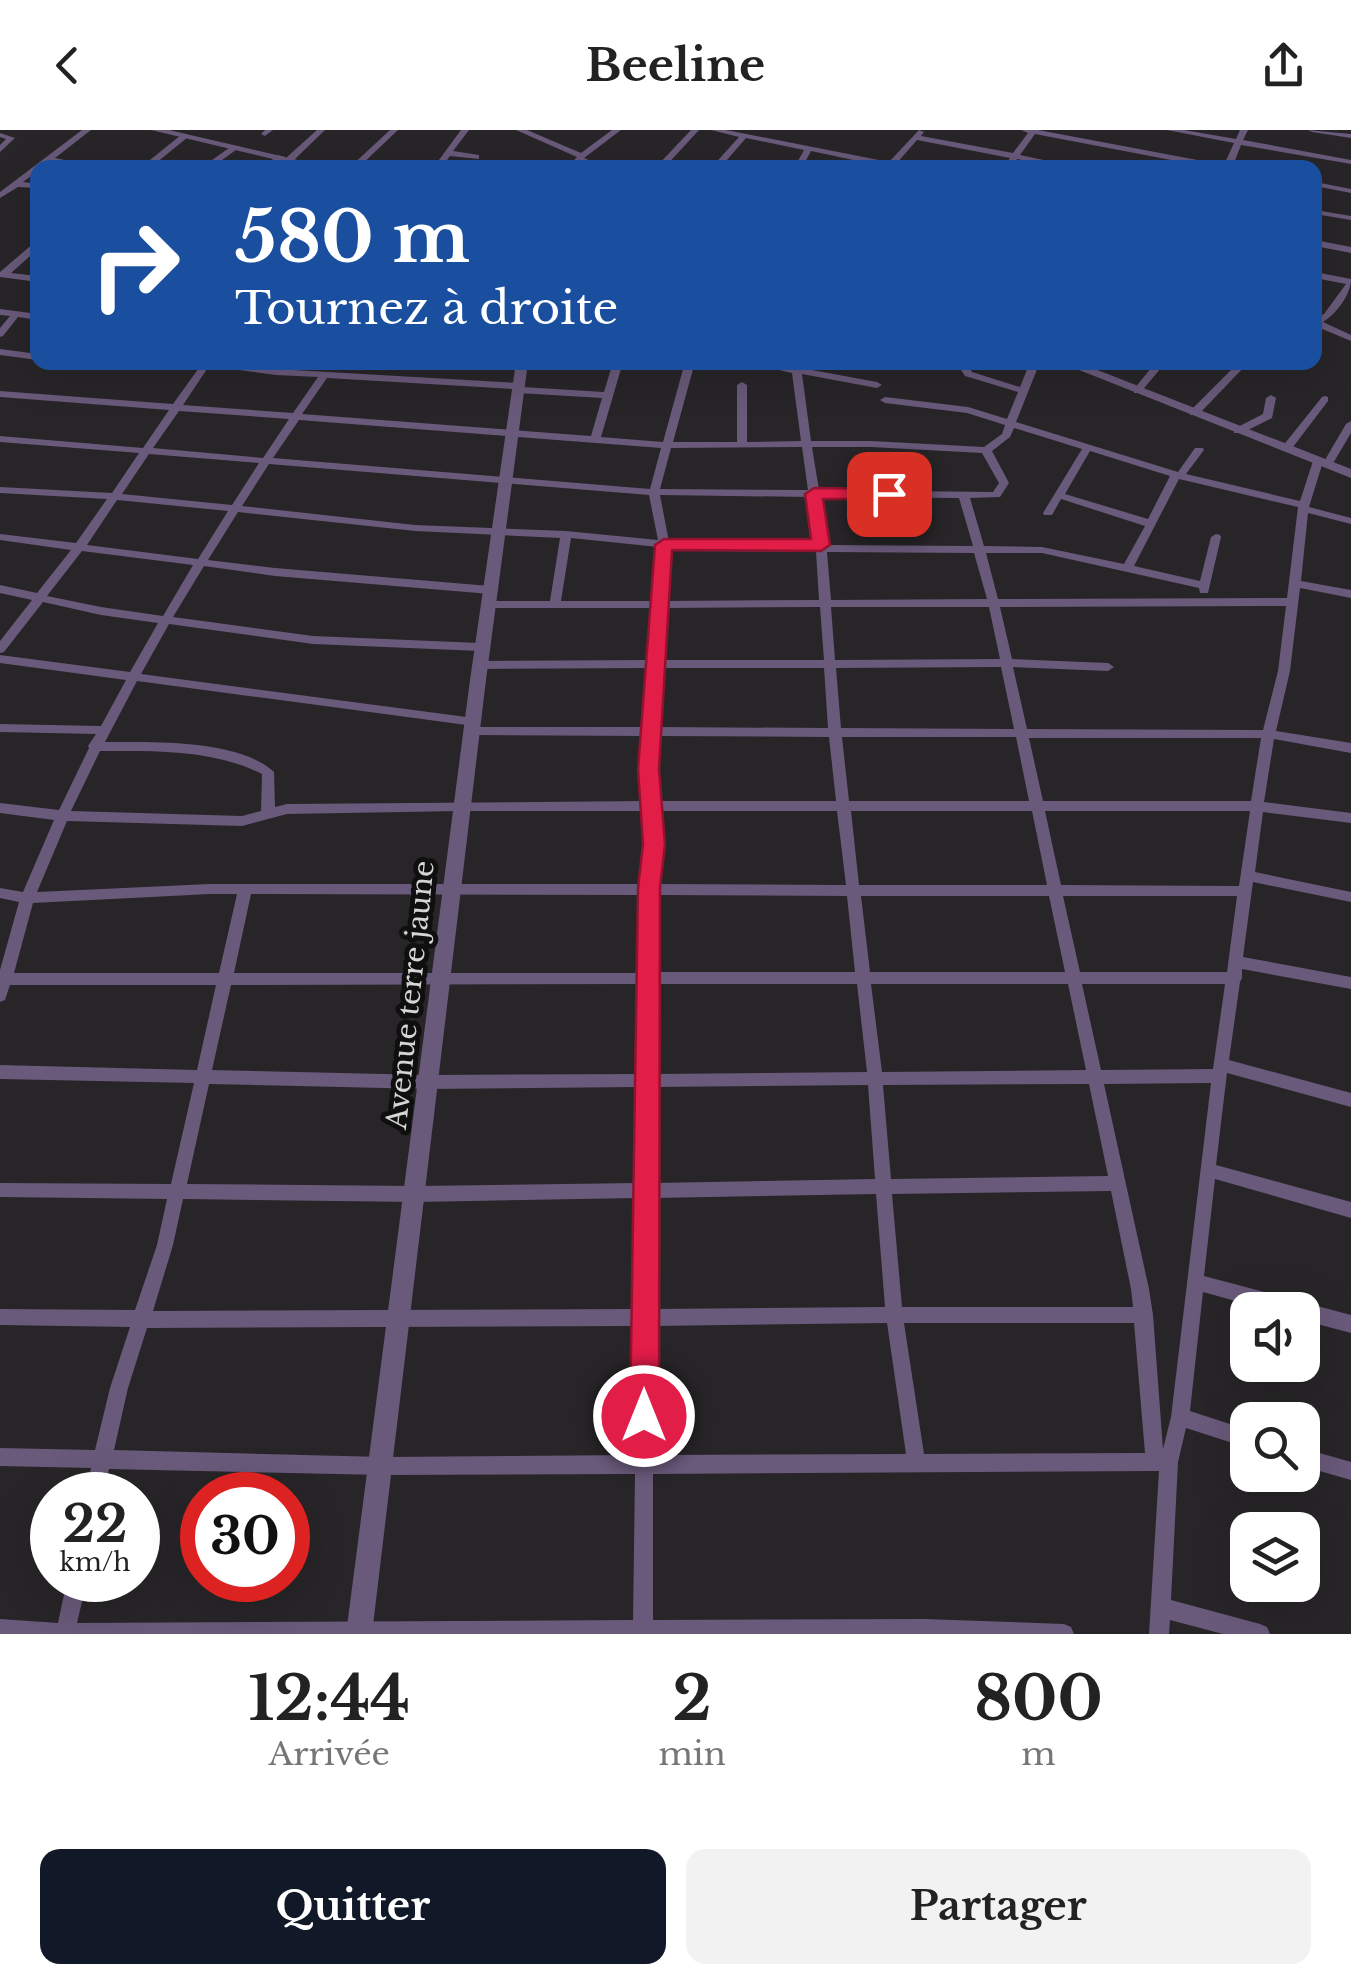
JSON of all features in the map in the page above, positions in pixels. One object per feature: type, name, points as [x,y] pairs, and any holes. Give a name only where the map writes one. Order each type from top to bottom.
[{"type":"street","points":[[48,159],[87,130]]},
{"type":"street","points":[[156,130],[294,160]]},
{"type":"street","points":[[282,160],[321,130]]},
{"type":"street","points":[[361,160],[394,130]]},
{"type":"street","points":[[444,160],[465,130]]},
{"type":"street","points":[[520,130],[585,160]]},
{"type":"street","points":[[580,158],[617,130]]},
{"type":"street","points":[[667,160],[695,130]]},
{"type":"street","points":[[715,130],[866,160]]},
{"type":"street","points":[[768,140],[779,130]]},
{"type":"street","points":[[1012,160],[1030,130],[1190,160]]},
{"type":"street","points":[[1171,130],[1351,162]]},
{"type":"street","points":[[1230,160],[1244,130]]},
{"type":"street","points":[[1312,130],[1351,136]]},
{"type":"street","points":[[0,150],[11,138],[2,133]]},
{"type":"street","points":[[896,160],[919,134],[1036,160]]},
{"type":"street","points":[[722,160],[744,136]]},
{"type":"street","points":[[154,160],[184,137]]},
{"type":"street","points":[[216,160],[236,147]]},
{"type":"street","points":[[802,160],[808,149]]},
{"type":"street","points":[[449,154],[476,157]]},
{"type":"street","points":[[48,159],[54,160]]},
{"type":"street","points":[[0,196],[30,173]]},
{"type":"street","points":[[16,184],[30,185]]},
{"type":"street","points":[[1322,185],[1351,191]]},
{"type":"street","points":[[1322,213],[1351,218]]},
{"type":"street","points":[[1322,244],[1351,250]]},
{"type":"street","points":[[1,274],[30,250]]},
{"type":"street","points":[[1,274],[30,278]]},
{"type":"street","points":[[1322,276],[1351,282],[1322,318]]},
{"type":"street","points":[[0,312],[30,316]]},
{"type":"street","points":[[0,334],[16,314]]},
{"type":"street","points":[[1322,325],[1351,338]]},
{"type":"street","points":[[0,352],[30,356]]},
{"type":"street","points":[[0,649],[207,370]]},
{"type":"street","points":[[299,370],[606,396]]},
{"type":"street","points":[[0,996],[28,898],[101,730],[264,460],[295,417],[338,370]]},
{"type":"street","points":[[402,379],[407,370]]},
{"type":"street","name":"Avenue terre jaune","points":[[360,1632],[417,1194],[448,890],[521,370]]},
{"type":"street","points":[[595,439],[615,370]]},
{"type":"street","points":[[643,1632],[646,1079],[649,888],[654,844],[650,808],[651,731],[664,545],[654,492],[688,370]]},
{"type":"street","points":[[796,370],[821,545],[829,664],[875,1080],[894,1314],[916,1461]]},
{"type":"street","points":[[810,370],[877,385]]},
{"type":"street","points":[[966,370],[968,374],[1025,391]]},
{"type":"street","points":[[0,394],[665,446],[986,450],[998,444],[1011,426],[1033,370]]},
{"type":"street","points":[[1086,370],[1351,474]]},
{"type":"street","points":[[1137,390],[1155,370]]},
{"type":"street","points":[[1194,413],[1238,370]]},
{"type":"street","points":[[742,385],[742,446]]},
{"type":"street","points":[[1238,431],[1268,416],[1271,398]]},
{"type":"street","points":[[885,400],[951,407],[1178,475],[1351,521]]},
{"type":"street","points":[[1286,449],[1325,400]]},
{"type":"street","points":[[1162,1462],[1180,1417],[1221,1070],[1268,734],[1284,671],[1304,507],[1322,463],[1351,424]]},
{"type":"street","points":[[0,439],[654,492],[814,494],[1002,492],[1002,474],[986,450]]},
{"type":"street","points":[[1048,513],[1086,448]]},
{"type":"street","points":[[1128,570],[1178,475],[1199,450]]},
{"type":"street","points":[[0,490],[113,496],[415,528],[566,534],[664,545],[1042,550],[1204,585]]},
{"type":"street","points":[[1058,494],[1151,524]]},
{"type":"street","points":[[964,495],[994,604],[1144,1315],[1162,1462],[1159,1634]]},
{"type":"street","points":[[555,605],[566,534]]},
{"type":"street","points":[[0,537],[555,605],[1291,602]]},
{"type":"street","points":[[1203,603],[1216,537]]},
{"type":"street","points":[[1294,583],[1351,594]]},
{"type":"street","points":[[0,589],[38,600],[313,640],[480,656],[655,665],[1006,663],[1108,668]]},
{"type":"street","points":[[0,660],[473,727],[1268,734],[1351,748]]},
{"type":"street","points":[[0,728],[101,730]]},
{"type":"street","points":[[94,746],[206,754],[253,764],[268,772],[268,811]]},
{"type":"street","points":[[37,814],[75,790]]},
{"type":"street","points":[[0,808],[64,816],[242,820],[268,811],[461,806],[1257,806],[1351,818]]},
{"type":"street","points":[[0,892],[28,898],[244,890],[1054,889],[1247,883],[1351,896]]},
{"type":"street","points":[[99,1472],[177,1191],[244,890]]},
{"type":"street","points":[[5,979],[395,975],[439,979],[863,978],[1236,970],[1351,984]]},
{"type":"street","points":[[0,1072],[428,1082],[875,1080],[1221,1070],[1351,1100]]},
{"type":"street","points":[[1209,1170],[1351,1210]]},
{"type":"street","points":[[0,1190],[417,1194],[1118,1183]]},
{"type":"street","points":[[1195,1282],[1233,1292]]},
{"type":"street","points":[[0,1318],[271,1324],[400,1319],[1144,1315]]},
{"type":"street","points":[[1320,1315],[1351,1324]]},
{"type":"street","points":[[1180,1417],[1230,1433]]},
{"type":"street","points":[[0,1457],[102,1456],[384,1466],[1162,1462]]},
{"type":"street","points":[[1320,1462],[1351,1471]]},
{"type":"street","points":[[66,1633],[72,1602]]},
{"type":"street","points":[[1162,1608],[1260,1634]]},
{"type":"street","points":[[0,1629],[66,1633],[924,1629],[1064,1634]]},
{"type":"route","points":[[644,1416],[649,888],[654,844],[648,769],[664,545],[821,545],[814,494],[889,494]]}]
